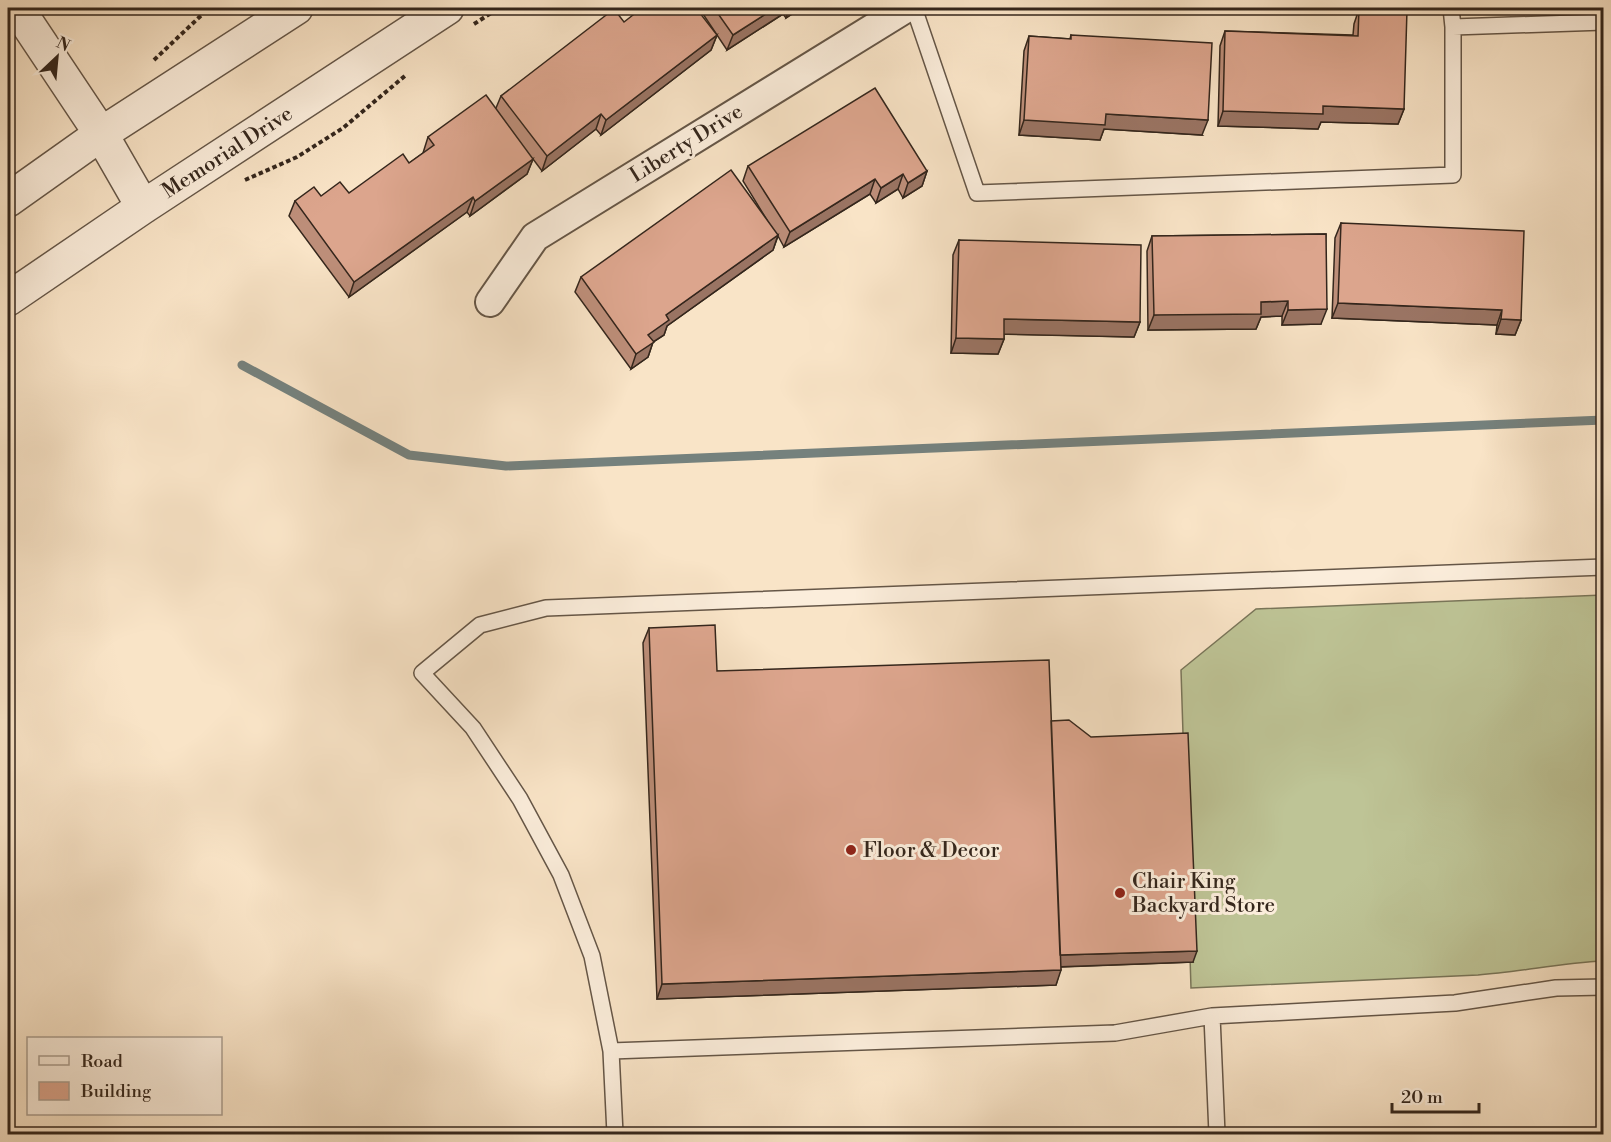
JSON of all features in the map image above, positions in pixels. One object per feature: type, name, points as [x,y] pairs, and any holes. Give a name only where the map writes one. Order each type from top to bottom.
[{"type":"street","points":[[17,8],[101,134],[143,207]]},
{"type":"street","points":[[8,200],[101,134],[296,8]]},
{"type":"street","name":"Memorial Drive","points":[[8,298],[447,8]]},
{"type":"street","name":"Liberty Drive","points":[[490,302],[535,237],[906,8]]},
{"type":"lane","points":[[914,8],[977,193],[1453,175],[1451,8]]},
{"type":"lane","points":[[1453,27],[1604,22]]},
{"type":"lane","points":[[615,1134],[611,1051],[592,956],[561,875],[520,799],[473,728],[422,673],[480,625],[546,608],[1604,567]]},
{"type":"lane","points":[[611,1051],[1115,1033],[1212,1016],[1455,1003],[1556,988],[1604,987]]},
{"type":"lane","points":[[1212,1016],[1217,1134]]},
{"type":"green space","points":[[1603,595],[1603,961],[1478,975],[1191,988],[1181,670],[1256,609]]},
{"type":"building","points":[[642,8],[696,8],[717,35],[606,120],[601,114],[547,156],[501,96],[614,9],[624,22]]},
{"type":"building","points":[[714,8],[775,8],[733,35]]},
{"type":"building","points":[[1359,9],[1407,10],[1404,109],[1323,106],[1323,114],[1223,111],[1225,31],[1358,36]]},
{"type":"building","points":[[1071,35],[1212,43],[1208,120],[1106,114],[1105,125],[1024,120],[1029,36],[1071,39]]},
{"type":"building","points":[[875,88],[927,171],[908,183],[903,174],[881,188],[875,179],[790,232],[748,166]]},
{"type":"building","points":[[486,95],[533,159],[475,201],[473,197],[354,282],[295,201],[314,187],[321,196],[340,182],[349,193],[403,154],[409,163],[434,145],[428,137]]},
{"type":"building","points":[[731,170],[778,235],[666,315],[669,320],[648,335],[654,342],[636,354],[581,277]]},
{"type":"building","points":[[1341,223],[1524,231],[1521,320],[1501,319],[1502,310],[1338,303]]},
{"type":"building","points":[[1326,234],[1327,309],[1288,310],[1288,301],[1261,302],[1261,314],[1154,315],[1152,236]]},
{"type":"building","points":[[959,240],[1141,245],[1140,322],[1004,319],[1004,339],[956,338]]},
{"type":"building","name":"Floor & Decor","points":[[715,625],[717,671],[1049,660],[1061,970],[662,984],[649,628]]},
{"type":"building","points":[[1069,720],[1091,737],[1188,733],[1197,951],[1060,955],[1051,721]]},
{"type":"waterway","points":[[242,365],[409,455],[506,466],[1604,420]]},
{"type":"place","name":"Floor & Decor","points":[[851,850]]},
{"type":"place","name":"Chair King Backyard Store","points":[[1120,893]]}]
